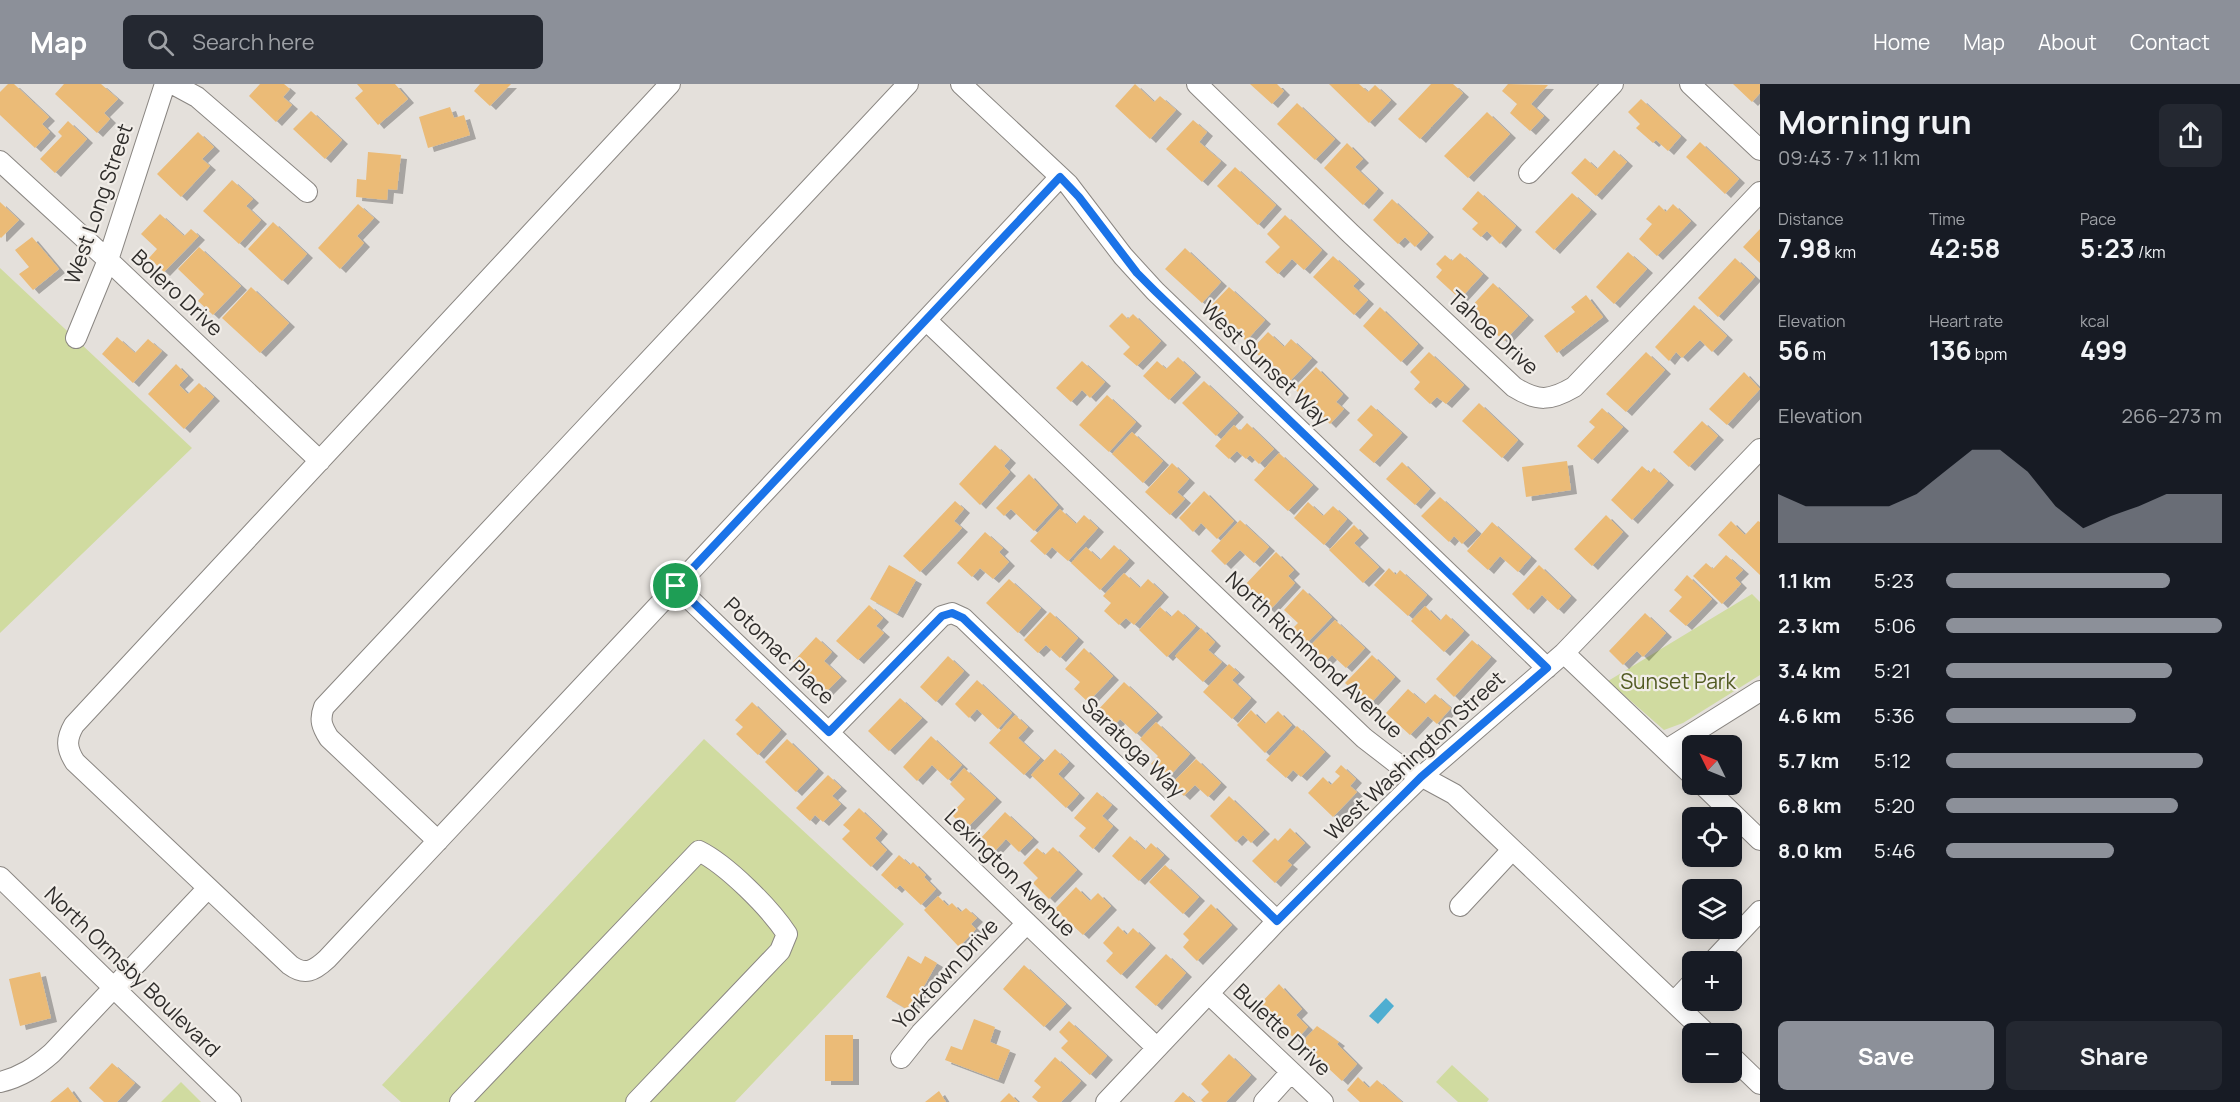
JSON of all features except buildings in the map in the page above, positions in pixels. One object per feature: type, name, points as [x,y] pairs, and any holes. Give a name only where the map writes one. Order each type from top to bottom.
[{"type":"street","name":"West Long Street","points":[[76,338],[108,260],[165,84]]},
{"type":"street","points":[[173,84],[197,97],[307,192]]},
{"type":"street","points":[[670,84],[74,725],[67,741],[75,762],[207,888],[300,972],[308,973],[327,959],[1060,177]]},
{"type":"street","points":[[438,841],[330,738],[321,723],[324,707],[908,84]]},
{"type":"street","name":"West Sunset Way","points":[[961,84],[1079,197],[1130,264],[1155,291],[1547,668]]},
{"type":"street","name":"Tahoe Drive","points":[[1197,84],[1350,233],[1514,387],[1528,396],[1545,399],[1560,395],[1574,387],[1760,192]]},
{"type":"street","points":[[1529,174],[1613,84]]},
{"type":"street","points":[[1690,84],[1760,150]]},
{"type":"street","name":"Bolero Drive","points":[[0,161],[320,461]]},
{"type":"street","name":"North Richmond Avenue","points":[[926,320],[1364,738],[1395,762],[1454,794],[1696,1023]]},
{"type":"street","name":"West Washington Street","points":[[1106,1102],[1277,921],[1421,777],[1564,653],[1760,449]]},
{"type":"street","name":"Potomac Place","points":[[676,586],[829,732],[942,616],[952,613]]},
{"type":"street","name":"Saratoga Way","points":[[952,613],[963,618],[1277,921]]},
{"type":"street","points":[[1564,653],[1682,765]]},
{"type":"street","points":[[1666,750],[1760,691]]},
{"type":"street","name":"Lexington Avenue","points":[[829,732],[1157,1048]]},
{"type":"street","points":[[1713,795],[1760,840]]},
{"type":"street","points":[[1460,906],[1512,850]]},
{"type":"street","points":[[460,1102],[699,851],[715,859],[777,920],[787,934],[780,951],[636,1102]]},
{"type":"street","name":"North Ormsby Boulevard","points":[[0,878],[231,1102]]},
{"type":"street","points":[[0,1082],[15,1079],[38,1066],[115,989],[207,888]]},
{"type":"street","points":[[1722,951],[1760,911]]},
{"type":"street","name":"Yorktown Drive","points":[[901,1058],[921,1033],[1027,924]]},
{"type":"street","name":"Bulette Drive","points":[[1209,994],[1323,1102]]},
{"type":"street","points":[[1674,1002],[1682,994]]},
{"type":"street","points":[[1742,1067],[1760,1084]]},
{"type":"street","points":[[1264,1102],[1291,1072]]},
{"type":"green space","points":[[0,268],[192,448],[0,633]]},
{"type":"green space","name":"Sunset Park","points":[[1752,594],[1760,602],[1760,675],[1683,723],[1664,730],[1608,681]]},
{"type":"green space","points":[[704,739],[904,924],[735,1102],[401,1102],[382,1085]]},
{"type":"green space","points":[[1452,1065],[1489,1099],[1487,1102],[1458,1102],[1436,1082]]},
{"type":"green space","points":[[181,1082],[201,1102],[161,1102]]},
{"type":"water","points":[[1386,998],[1394,1006],[1378,1024],[1369,1016]]},
{"type":"route","points":[[1060,177],[1068,183],[1137,273],[1547,668],[1421,777],[1277,921],[963,618],[952,613],[942,616],[829,732],[676,586],[1060,177]]}]
